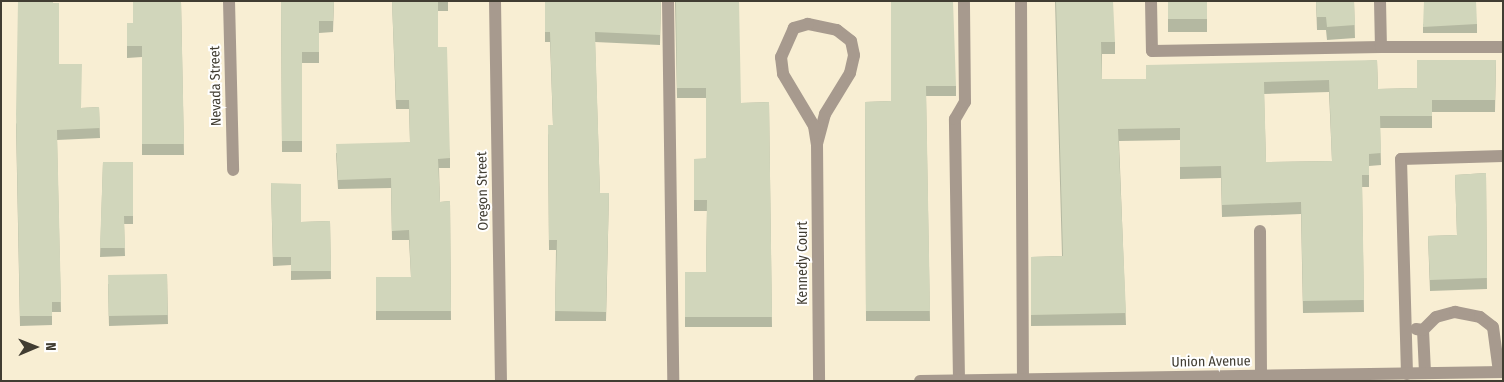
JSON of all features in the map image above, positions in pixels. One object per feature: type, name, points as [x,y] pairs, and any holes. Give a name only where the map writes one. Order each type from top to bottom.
[{"type":"street","name":"Nevada Street","points":[[229,1],[232,170]]},
{"type":"street","name":"Oregon Street","points":[[495,1],[501,381]]},
{"type":"street","points":[[668,1],[673,381]]},
{"type":"street","points":[[959,380],[955,119],[965,102],[964,1]]},
{"type":"street","points":[[1021,1],[1022,380]]},
{"type":"street","points":[[1151,1],[1152,51],[1503,47]]},
{"type":"street","points":[[1380,1],[1381,47]]},
{"type":"street","name":"Kennedy Court","points":[[818,144],[825,114],[850,73],[854,55],[851,41],[837,30],[808,24],[794,28],[781,57],[783,74],[814,126],[818,144],[819,381]]},
{"type":"street","points":[[1407,374],[1402,159],[1503,156]]},
{"type":"street","points":[[1260,231],[1261,376]]},
{"type":"street","points":[[1425,373],[1423,330],[1436,316],[1455,312],[1480,317],[1493,327],[1501,372]]},
{"type":"street","points":[[1406,329],[1423,330]]},
{"type":"street","name":"Union Avenue","points":[[920,381],[1501,372]]},
{"type":"building","points":[[18,1],[53,1],[53,3],[59,3],[59,64],[82,64],[81,108],[99,107],[100,128],[57,130],[61,302],[52,302],[52,316],[20,316],[16,114]]},
{"type":"building","points":[[133,1],[181,1],[184,144],[142,144],[142,46],[127,46],[127,23],[133,23]]},
{"type":"building","points":[[281,1],[334,1],[333,21],[319,21],[319,52],[302,52],[302,141],[282,141]]},
{"type":"building","points":[[392,1],[448,1],[438,2],[438,47],[447,47],[450,158],[438,159],[440,202],[450,201],[451,311],[376,311],[376,277],[411,277],[409,230],[392,231],[391,178],[338,180],[336,144],[410,142],[409,100],[396,100]]},
{"type":"building","points":[[545,1],[661,1],[660,35],[595,32],[600,193],[609,193],[606,312],[555,311],[557,240],[549,240],[548,125],[553,125],[550,32],[545,32]]},
{"type":"building","points":[[676,1],[739,1],[741,103],[769,102],[772,317],[685,317],[685,272],[706,272],[707,200],[694,200],[694,159],[706,158],[706,88],[677,88]]},
{"type":"building","points":[[891,1],[953,1],[956,86],[926,86],[930,311],[866,311],[865,102],[891,101]]},
{"type":"building","points":[[1056,1],[1113,1],[1115,42],[1101,42],[1102,79],[1146,79],[1146,65],[1377,60],[1378,89],[1417,88],[1417,60],[1496,60],[1495,100],[1432,100],[1432,116],[1380,116],[1381,153],[1369,154],[1369,175],[1362,175],[1364,300],[1303,301],[1301,202],[1222,205],[1221,166],[1180,167],[1180,128],[1118,129],[1126,313],[1031,315],[1031,257],[1063,256]],"holes":[[[1329,80],[1332,161],[1266,162],[1264,82]]]},
{"type":"building","points":[[1168,1],[1207,1],[1207,19],[1168,19]]},
{"type":"building","points":[[1316,1],[1354,1],[1355,25],[1327,27],[1326,17],[1317,17]]},
{"type":"building","points":[[1424,1],[1476,1],[1477,24],[1423,27]]},
{"type":"building","points":[[103,162],[133,162],[133,216],[124,216],[125,248],[100,248]]},
{"type":"building","points":[[1486,173],[1487,278],[1430,280],[1428,236],[1457,235],[1455,175]]},
{"type":"building","points":[[271,183],[301,184],[301,222],[330,221],[331,271],[291,271],[291,257],[273,257]]},
{"type":"building","points":[[167,274],[168,315],[109,316],[108,275]]}]
